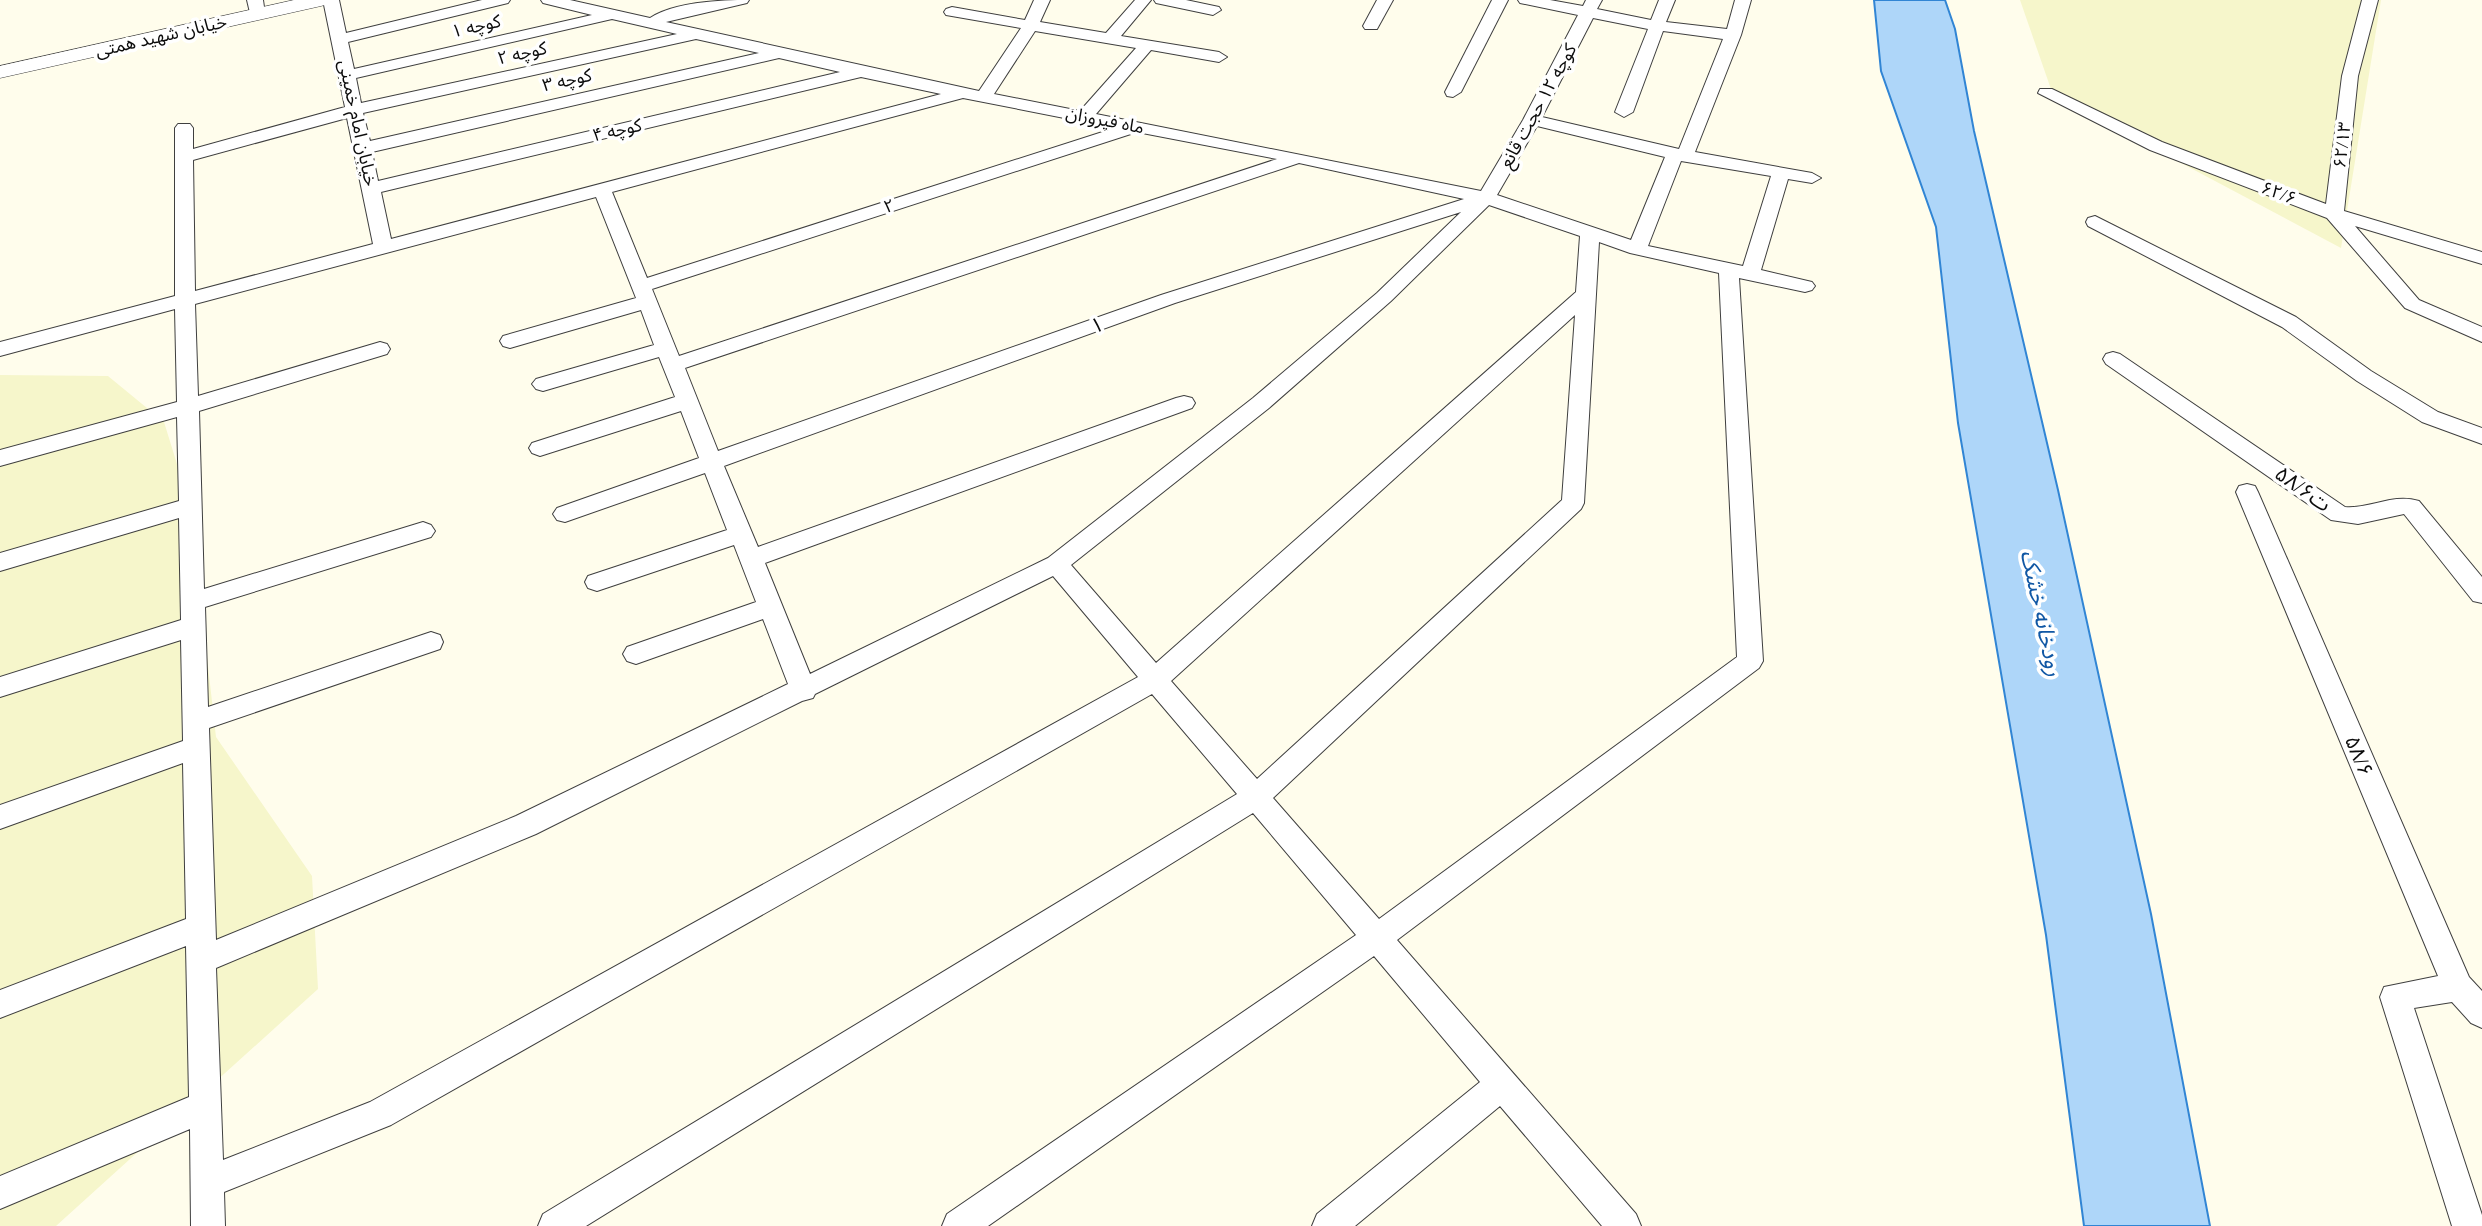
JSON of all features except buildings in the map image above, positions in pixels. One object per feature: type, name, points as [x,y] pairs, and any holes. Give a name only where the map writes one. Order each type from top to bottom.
[{"type":"street","name":"خیابان شهید همتی","points":[[0,72],[256,7],[321,0]]},
{"type":"street","name":"خیابان امام خمینی","points":[[331,0],[373,188],[383,247]]},
{"type":"street","points":[[340,39],[502,0]]},
{"type":"street","name":"ماه فیروزان","points":[[549,0],[911,83],[1299,158],[1486,198],[1637,249],[1805,286]]},
{"type":"street","points":[[652,24],[664,16],[741,0]]},
{"type":"street","points":[[984,97],[1031,25],[1042,0]]},
{"type":"street","points":[[1109,39],[1143,0]]},
{"type":"street","points":[[1162,0],[1213,10]]},
{"type":"street","points":[[1371,26],[1385,0]]},
{"type":"street","points":[[1453,92],[1500,0]]},
{"type":"street","points":[[1527,0],[1592,7],[1658,26],[1733,35]]},
{"type":"street","points":[[1624,112],[1667,0]]},
{"type":"street","points":[[1637,249],[1733,35],[1743,0]]},
{"type":"street","name":"۶۲/۱۳","points":[[2334,214],[2350,76],[2370,0]]},
{"type":"street","name":"کوچه ۱۲ حجت قانع","points":[[201,960],[526,825],[804,691],[1056,564],[1272,395],[1384,297],[1486,198],[1532,120],[1592,7]]},
{"type":"street","points":[[952,12],[1219,57]]},
{"type":"street","name":"کوچه ۱","points":[[348,75],[613,15]]},
{"type":"street","name":"کوچه ۲","points":[[193,155],[355,110],[697,34]]},
{"type":"street","points":[[1085,116],[1147,46]]},
{"type":"street","name":"کوچه ۳","points":[[364,148],[780,53]]},
{"type":"street","name":"کوچه ۴","points":[[373,188],[862,72]]},
{"type":"street","points":[[0,349],[964,93]]},
{"type":"street","name":"۶۲/۶","points":[[2046,93],[2156,146],[2334,214],[2412,304],[2482,335]]},
{"type":"street","points":[[1532,120],[1680,155],[1812,178]]},
{"type":"street","name":"۲","points":[[510,341],[1136,126]]},
{"type":"street","points":[[184,128],[187,407],[208,1226]]},
{"type":"street","points":[[543,384],[670,356],[1299,158]]},
{"type":"street","points":[[959,1226],[1376,937],[1750,661],[1740,272],[1781,173]]},
{"type":"street","points":[[603,189],[804,691]]},
{"type":"street","name":"۱","points":[[565,514],[1168,299],[1486,198]]},
{"type":"street","points":[[2334,214],[2482,258]]},
{"type":"street","points":[[2095,222],[2288,322],[2364,376],[2430,417],[2482,436]]},
{"type":"street","points":[[555,1226],[1256,797],[1573,503],[1590,233]]},
{"type":"street","points":[[206,1183],[380,1114],[1155,680],[1587,293]]},
{"type":"street","points":[[0,458],[187,407],[380,349]]},
{"type":"street","name":"۵۸/۶ت","points":[[2113,359],[2339,514],[2354,518],[2399,504],[2411,508],[2482,594]]},
{"type":"street","points":[[540,448],[688,401]]},
{"type":"street","points":[[751,559],[1184,403]]},
{"type":"street","name":"۵۸/۶","points":[[2247,492],[2458,987],[2482,1013]]},
{"type":"street","points":[[0,562],[190,506]]},
{"type":"street","points":[[0,687],[423,531]]},
{"type":"street","points":[[597,582],[741,534]]},
{"type":"street","points":[[1056,564],[1624,1226]]},
{"type":"street","points":[[636,654],[770,607]]},
{"type":"street","points":[[0,817],[196,734],[431,642]]},
{"type":"street","points":[[0,1004],[200,927]]},
{"type":"street","points":[[2458,987],[2395,997],[2469,1226]]},
{"type":"street","points":[[1329,1226],[1502,1084]]},
{"type":"street","points":[[0,1193],[204,1107]]},
{"type":"green space","points":[[2020,0],[2381,0],[2341,248],[2053,95]]},
{"type":"green space","points":[[0,375],[108,376],[164,422],[190,506],[216,737],[312,876],[318,989],[56,1226],[0,1226]]},
{"type":"water","name":"رودخانه خشک","points":[[1874,0],[1945,0],[1955,29],[1974,131],[2058,490],[2151,914],[2210,1226],[2084,1226],[2046,935],[1958,423],[1936,227],[1881,71]]}]
